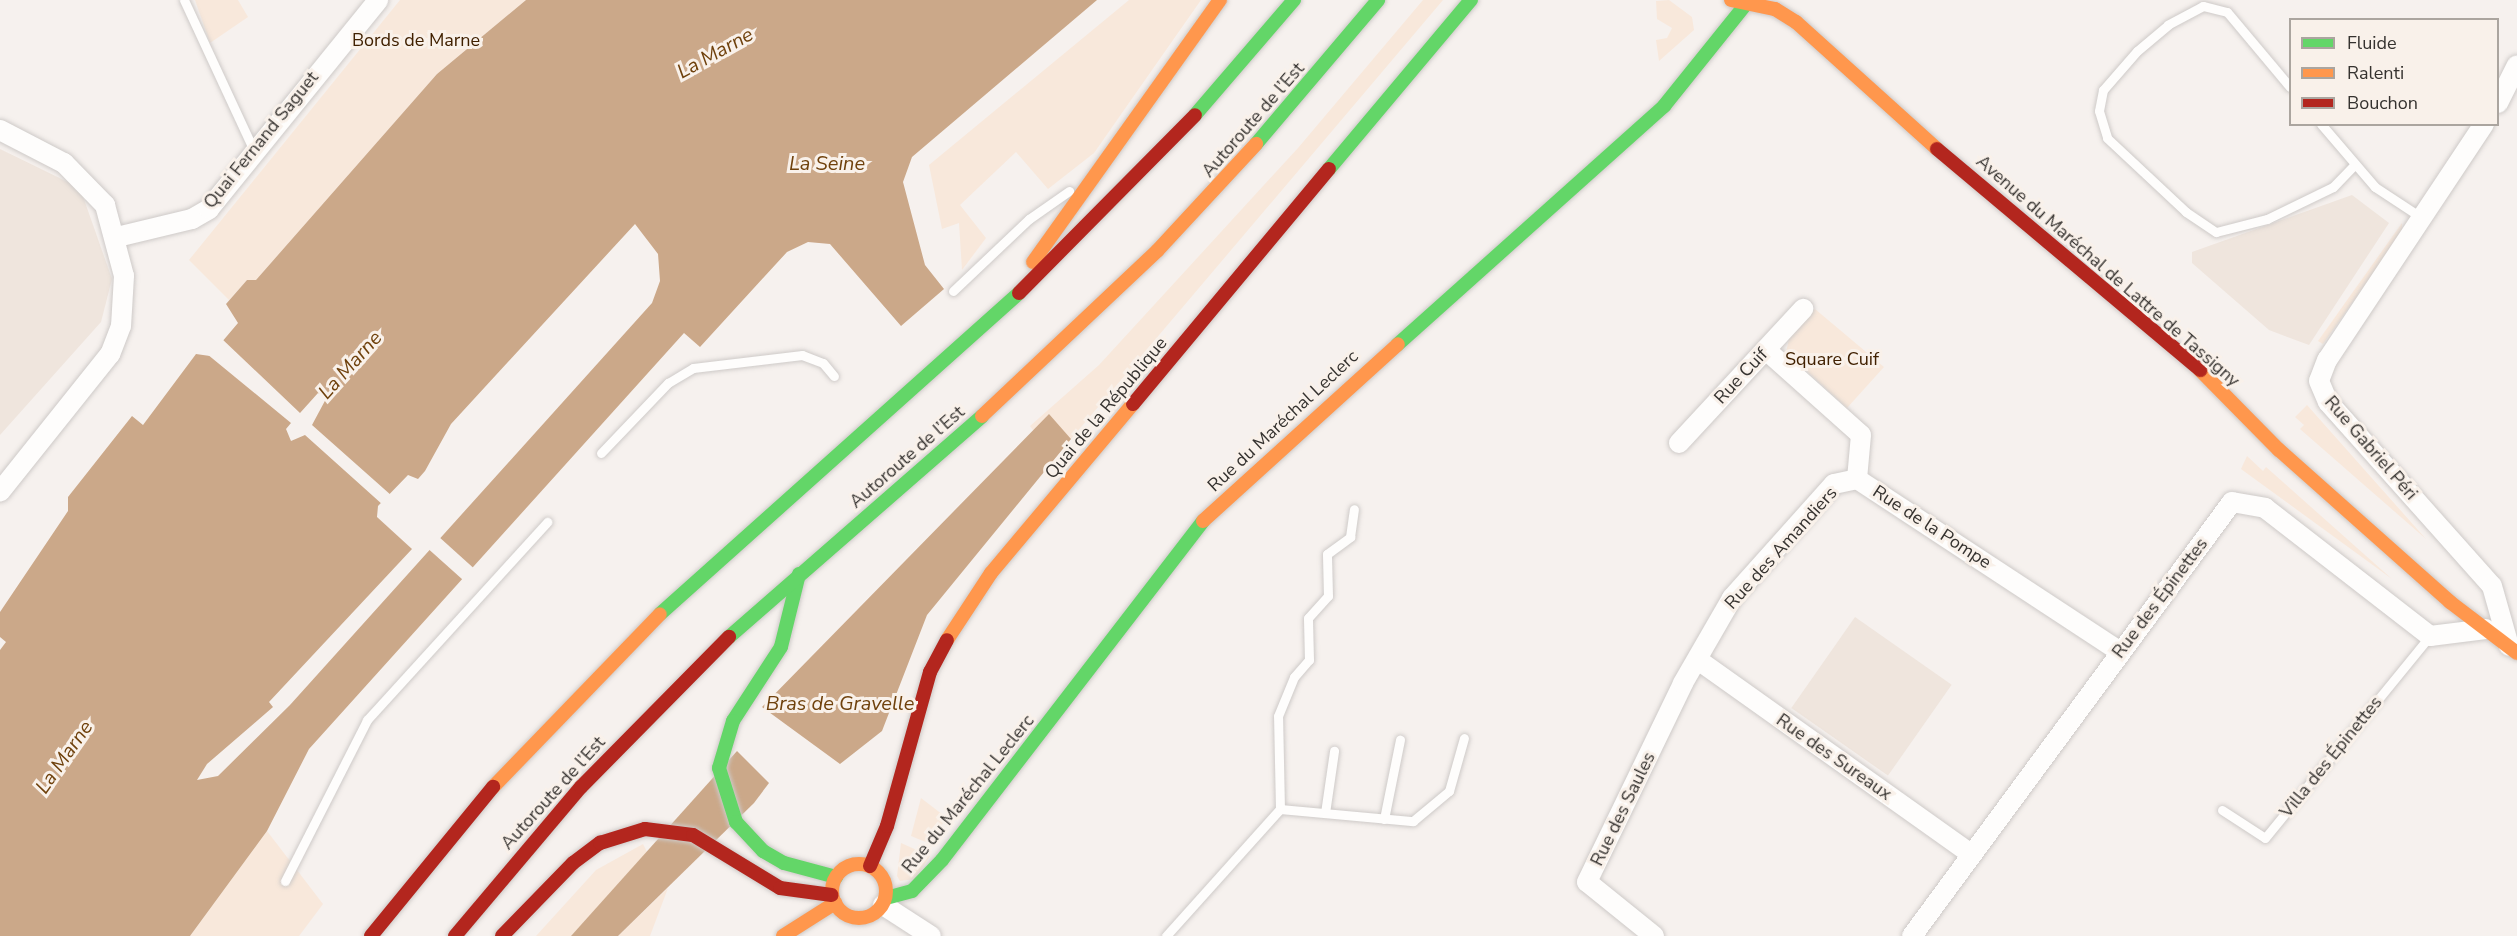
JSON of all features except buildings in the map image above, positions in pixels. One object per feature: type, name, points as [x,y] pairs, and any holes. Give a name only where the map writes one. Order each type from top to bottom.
[{"type":"main road","points":[[998,315],[1091,177],[1220,0]]},
{"type":"main road","points":[[371,936],[470,812],[596,674],[736,541],[998,315],[1163,150],[1294,0]]},
{"type":"main road","name":"Autoroute de l’Est","points":[[455,936],[643,720],[799,574],[1023,380],[1220,186],[1378,0]]},
{"type":"main road","name":"Quai de la République","points":[[870,866],[887,826],[930,672],[960,619],[1007,555],[1455,23],[1471,0]]},
{"type":"main road","name":"Quai de la République","points":[[1455,23],[1484,0]]},
{"type":"main road","name":"Avenue du Maréchal de Lattre de Tassigny","points":[[1742,1],[1775,9],[1796,22],[2009,213],[2048,239],[2212,381],[2279,450],[2486,629],[2513,649]]},
{"type":"main road","name":"Rue du Maréchal Leclerc","points":[[882,904],[912,891],[942,860],[1204,519],[1664,106],[1742,1]]},
{"type":"main road","points":[[799,574],[781,647],[732,721],[719,768],[736,822],[763,851],[836,878]]},
{"type":"main road","points":[[502,936],[573,863],[608,839],[645,829],[693,834],[780,888],[833,899],[855,918],[882,904]]},
{"type":"main road","points":[[783,936],[807,916],[833,899],[836,878],[847,866],[870,866],[886,883],[882,904],[867,936]]},
{"type":"street","name":"Quai Fernand Saguet","points":[[117,237],[203,213],[378,0]]},
{"type":"street","points":[[2499,101],[2517,65]]},
{"type":"street","name":"Rue Gabriel Péri","points":[[2483,126],[2327,360],[2319,381],[2328,402],[2492,586],[2513,649]]},
{"type":"street","points":[[0,129],[42,149],[77,174],[105,205],[117,237],[124,297],[121,326],[110,354],[0,492]]},
{"type":"street","name":"Rue Cuif","points":[[1678,443],[1803,309]]},
{"type":"street","name":"Rue de la Pompe","points":[[1766,350],[1862,435],[1857,479],[2120,652]]},
{"type":"street","name":"Rue des Amandiers","points":[[1698,660],[1732,598],[1834,484],[1857,479]]},
{"type":"street","name":"Rue des Épinettes","points":[[1915,935],[1971,854],[2232,502],[2247,501],[2265,508],[2430,636]]},
{"type":"street","points":[[2430,636],[2486,629]]},
{"type":"street","name":"Rue des Sureaux","points":[[1698,660],[1971,854]]},
{"type":"street","name":"Rue des Saules","points":[[1654,936],[1587,882],[1698,660]]},
{"type":"street","points":[[882,904],[932,936]]},
{"type":"lane","points":[[184,0],[254,151]]},
{"type":"lane","points":[[2289,86],[2227,12],[2203,6],[2168,25],[2137,51],[2103,90],[2099,111],[2107,138],[2186,212],[2216,232],[2267,219],[2323,192],[2354,165]]},
{"type":"lane","points":[[2323,126],[2375,187],[2423,218]]},
{"type":"lane","points":[[953,291],[1029,219],[1091,177]]},
{"type":"lane","points":[[601,453],[668,383],[693,368],[802,355],[823,363],[834,376]]},
{"type":"lane","points":[[1166,936],[1280,809],[1278,716],[1287,690],[1309,660],[1308,618],[1328,596],[1327,554],[1350,537],[1354,509]]},
{"type":"lane","points":[[285,881],[367,720],[547,522]]},
{"type":"lane","name":"Villa des Épinettes","points":[[2222,810],[2265,838],[2430,636]]},
{"type":"lane","points":[[1280,809],[1413,821],[1438,804],[1449,791],[1464,738]]},
{"type":"lane","points":[[1384,819],[1400,740]]},
{"type":"lane","points":[[1325,813],[1334,751]]},
{"type":"shaded area","points":[[0,149],[80,188],[112,279],[101,322],[0,435]]},
{"type":"shaded area","points":[[2352,195],[2389,223],[2309,345],[2269,330],[2192,263],[2192,252]]},
{"type":"shaded area","points":[[1855,617],[1952,685],[1888,776],[1791,708]]},
{"type":"green space","points":[[195,0],[238,0],[248,17],[210,43]]},
{"type":"green space","name":"Bords de Marne","points":[[400,0],[526,0],[437,74],[256,280],[247,280],[229,300],[189,260]]},
{"type":"green space","points":[[1129,0],[1201,0],[1094,153],[1048,189],[1016,152],[960,205],[986,238],[962,270],[959,223],[942,229],[929,165]]},
{"type":"green space","points":[[1423,0],[1443,0],[1054,459],[1030,426],[1099,365],[1298,148]]},
{"type":"green space","points":[[1669,0],[1692,17],[1694,30],[1659,61],[1656,40],[1667,38],[1672,28],[1657,19],[1656,1]]},
{"type":"green space","points":[[2402,223],[2402,232],[2323,344],[2318,341]]},
{"type":"green space","name":"Square Cuif","points":[[1815,309],[1884,367],[1847,408],[1786,352],[1790,335]]},
{"type":"green space","points":[[2307,405],[2426,539],[2300,429],[2304,425],[2295,417]]},
{"type":"green space","points":[[2247,456],[2263,471],[2266,467],[2392,579],[2241,469]]},
{"type":"green space","points":[[921,798],[947,818],[928,843],[911,836]]},
{"type":"green space","points":[[267,831],[323,904],[299,936],[190,936]]},
{"type":"green space","points":[[901,843],[930,856],[915,879],[900,881],[897,876]]},
{"type":"green space","points":[[643,844],[647,852],[571,936],[536,936],[596,870]]},
{"type":"green space","points":[[668,888],[650,936],[618,936]]},
{"type":"water","points":[[526,0],[1097,0],[912,157],[903,182],[925,265],[944,289],[901,326],[830,244],[808,242],[787,252],[700,347],[684,333],[309,749],[267,831],[190,936],[0,936],[0,650],[6,642],[0,637],[0,612],[68,511],[68,497],[132,416],[143,425],[196,354],[210,356],[238,323],[226,304],[247,280],[256,280],[437,74]],"holes":[[[635,224],[658,254],[660,281],[652,303],[290,705],[218,776],[197,780],[207,764],[273,707],[269,702],[412,549],[377,517],[378,506],[408,475],[418,479],[425,471],[451,424]]]},
{"type":"water","name":"Bras de Gravelle","points":[[1049,414],[1071,439],[927,615],[882,731],[840,764],[762,707]]},
{"type":"water","name":"Bras de Gravelle","points":[[737,751],[769,783],[754,803],[618,936],[571,936]]},
{"type":"pier","points":[[221,338],[300,413],[318,393],[327,397],[312,425],[392,496],[383,505],[305,435],[291,441],[286,429],[291,423],[207,354]]},
{"type":"pier","points":[[438,536],[475,569],[464,581],[427,548]]},
{"type":"traffic: fast","points":[[1195,115],[1294,0]]},
{"type":"traffic: fast","points":[[1256,144],[1378,0]]},
{"type":"traffic: fast","points":[[1329,169],[1471,0]]},
{"type":"traffic: fast","points":[[1398,344],[1664,106],[1746,4]]},
{"type":"traffic: fast","points":[[660,614],[1019,293]]},
{"type":"traffic: fast","points":[[729,637],[982,416]]},
{"type":"traffic: fast","points":[[886,898],[912,891],[942,860],[1203,521]]},
{"type":"traffic: fast","points":[[799,574],[781,647],[733,721],[719,768],[736,822],[763,851],[784,863],[836,877]]},
{"type":"traffic: slow","points":[[1033,262],[1220,0]]},
{"type":"traffic: slow","points":[[1731,0],[1775,9],[1796,22],[1937,149]]},
{"type":"traffic: slow","points":[[982,416],[1157,251],[1256,144]]},
{"type":"traffic: slow","points":[[1203,521],[1398,344]]},
{"type":"traffic: slow","points":[[2200,370],[2279,450],[2450,602],[2517,653]]},
{"type":"traffic: slow","points":[[947,640],[991,573],[1133,404]]},
{"type":"traffic: slow","points":[[493,787],[660,614]]},
{"type":"traffic: slow","points":[[854,864],[864,864],[874,868],[882,876],[886,891],[882,906],[874,914],[864,918],[854,918],[844,914],[836,906],[832,896],[832,886],[836,876],[844,868],[854,864]]},
{"type":"traffic: slow","points":[[783,936],[835,903]]},
{"type":"traffic: jam","points":[[1019,293],[1195,115]]},
{"type":"traffic: jam","points":[[1937,149],[2200,370]]},
{"type":"traffic: jam","points":[[1133,404],[1329,169]]},
{"type":"traffic: jam","points":[[455,936],[581,787],[729,637]]},
{"type":"traffic: jam","points":[[870,866],[887,826],[930,672],[947,640]]},
{"type":"traffic: jam","points":[[371,936],[493,787]]},
{"type":"traffic: jam","points":[[502,936],[573,863],[600,843],[645,829],[693,835],[780,888],[832,895]]},
{"type":"water label","name":"La Marne","points":[[715,53]]},
{"type":"water label","name":"La Seine","points":[[827,163]]},
{"type":"water label","name":"La Marne","points":[[350,365]]},
{"type":"water label","name":"La Marne","points":[[64,757]]}]
